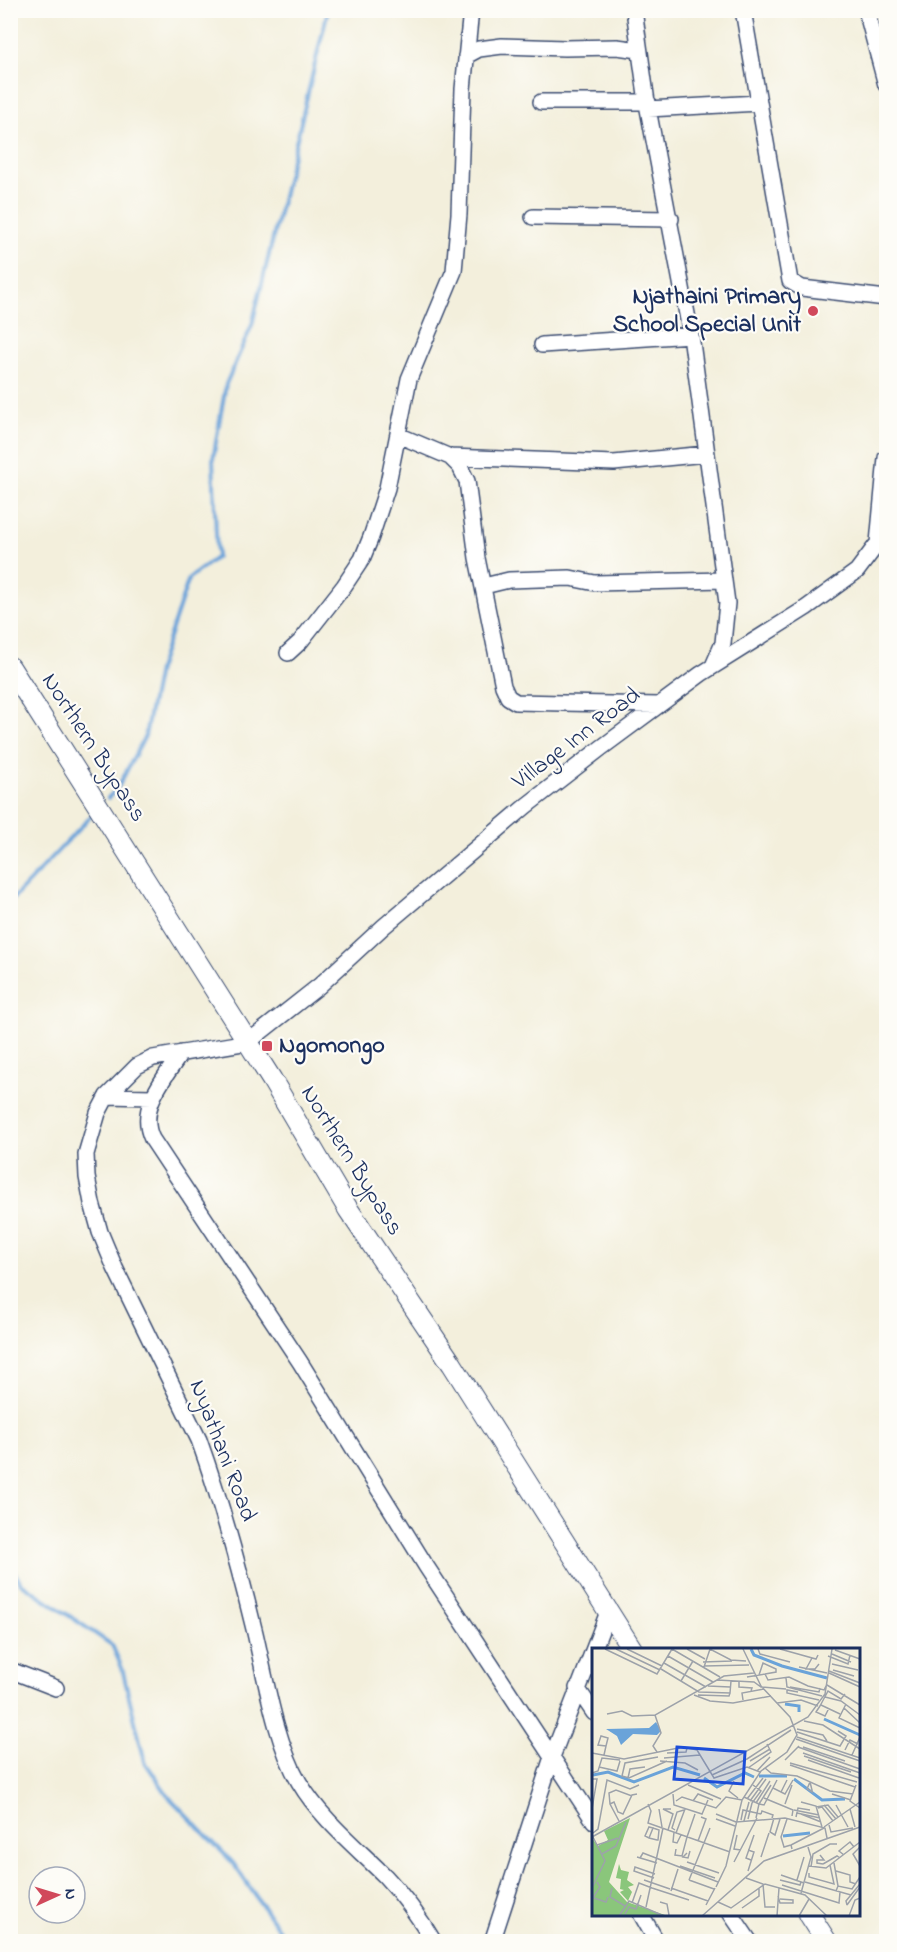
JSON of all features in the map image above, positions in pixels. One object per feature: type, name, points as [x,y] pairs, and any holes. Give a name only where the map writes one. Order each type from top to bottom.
[{"type":"main road","name":"Northern Bypass","points":[[10,667],[248,1042],[348,1209],[452,1364],[631,1648]]},
{"type":"main road","points":[[810,1916],[821,1939]]},
{"type":"street","points":[[288,653],[300,642],[362,559],[387,488],[409,379],[454,271],[466,56],[471,10]]},
{"type":"street","points":[[634,10],[648,105],[691,335],[724,580],[727,621],[723,643],[713,666]]},
{"type":"street","points":[[743,10],[790,281],[802,288],[886,298]]},
{"type":"street","points":[[866,10],[886,85]]},
{"type":"street","points":[[466,56],[479,49],[502,46],[617,47],[639,50]]},
{"type":"street","points":[[541,102],[648,105],[759,103]]},
{"type":"street","points":[[533,217],[671,219]]},
{"type":"street","points":[[543,345],[691,335]]},
{"type":"street","points":[[398,435],[450,457],[614,463],[706,454]]},
{"type":"street","points":[[450,457],[460,467],[467,481],[477,558],[496,657],[508,698],[516,702],[658,705]]},
{"type":"street","name":"Village Inn Road","points":[[248,1042],[319,986],[383,927],[526,806],[658,705],[713,666],[815,602],[857,571],[874,552],[881,533],[886,458]]},
{"type":"street","points":[[484,586],[509,580],[570,578],[595,583],[724,580]]},
{"type":"street","name":"Nyathani Road","points":[[248,1042],[153,1058],[137,1066],[107,1096],[98,1113],[86,1154],[87,1177],[98,1223],[115,1268],[199,1440],[212,1476],[235,1552],[270,1697],[288,1757],[311,1800],[386,1877],[418,1915],[434,1941]]},
{"type":"street","points":[[181,1053],[152,1097],[147,1121],[152,1139],[300,1362],[426,1566],[592,1818]]},
{"type":"street","points":[[107,1096],[152,1097]]},
{"type":"street","points":[[593,1648],[608,1612]]},
{"type":"street","points":[[492,1941],[552,1757],[592,1651]]},
{"type":"street","points":[[10,1670],[56,1688]]},
{"type":"street","points":[[577,1688],[592,1710]]},
{"type":"street","points":[[642,1916],[657,1941]]},
{"type":"street","points":[[733,1916],[750,1941]]},
{"type":"waterway","points":[[108,798],[117,789],[145,736],[158,670],[189,578],[217,557],[213,459],[226,384],[252,325],[328,10]]},
{"type":"waterway","points":[[10,902],[92,815]]},
{"type":"waterway","points":[[10,1565],[21,1583],[112,1645],[122,1668],[145,1762],[169,1797],[233,1863],[287,1942]]},
{"type":"place","name":"Njathaini Primary School Special Unit","points":[[813,311]]},
{"type":"place","name":"Ngomongo","points":[[267,1046]]}]
